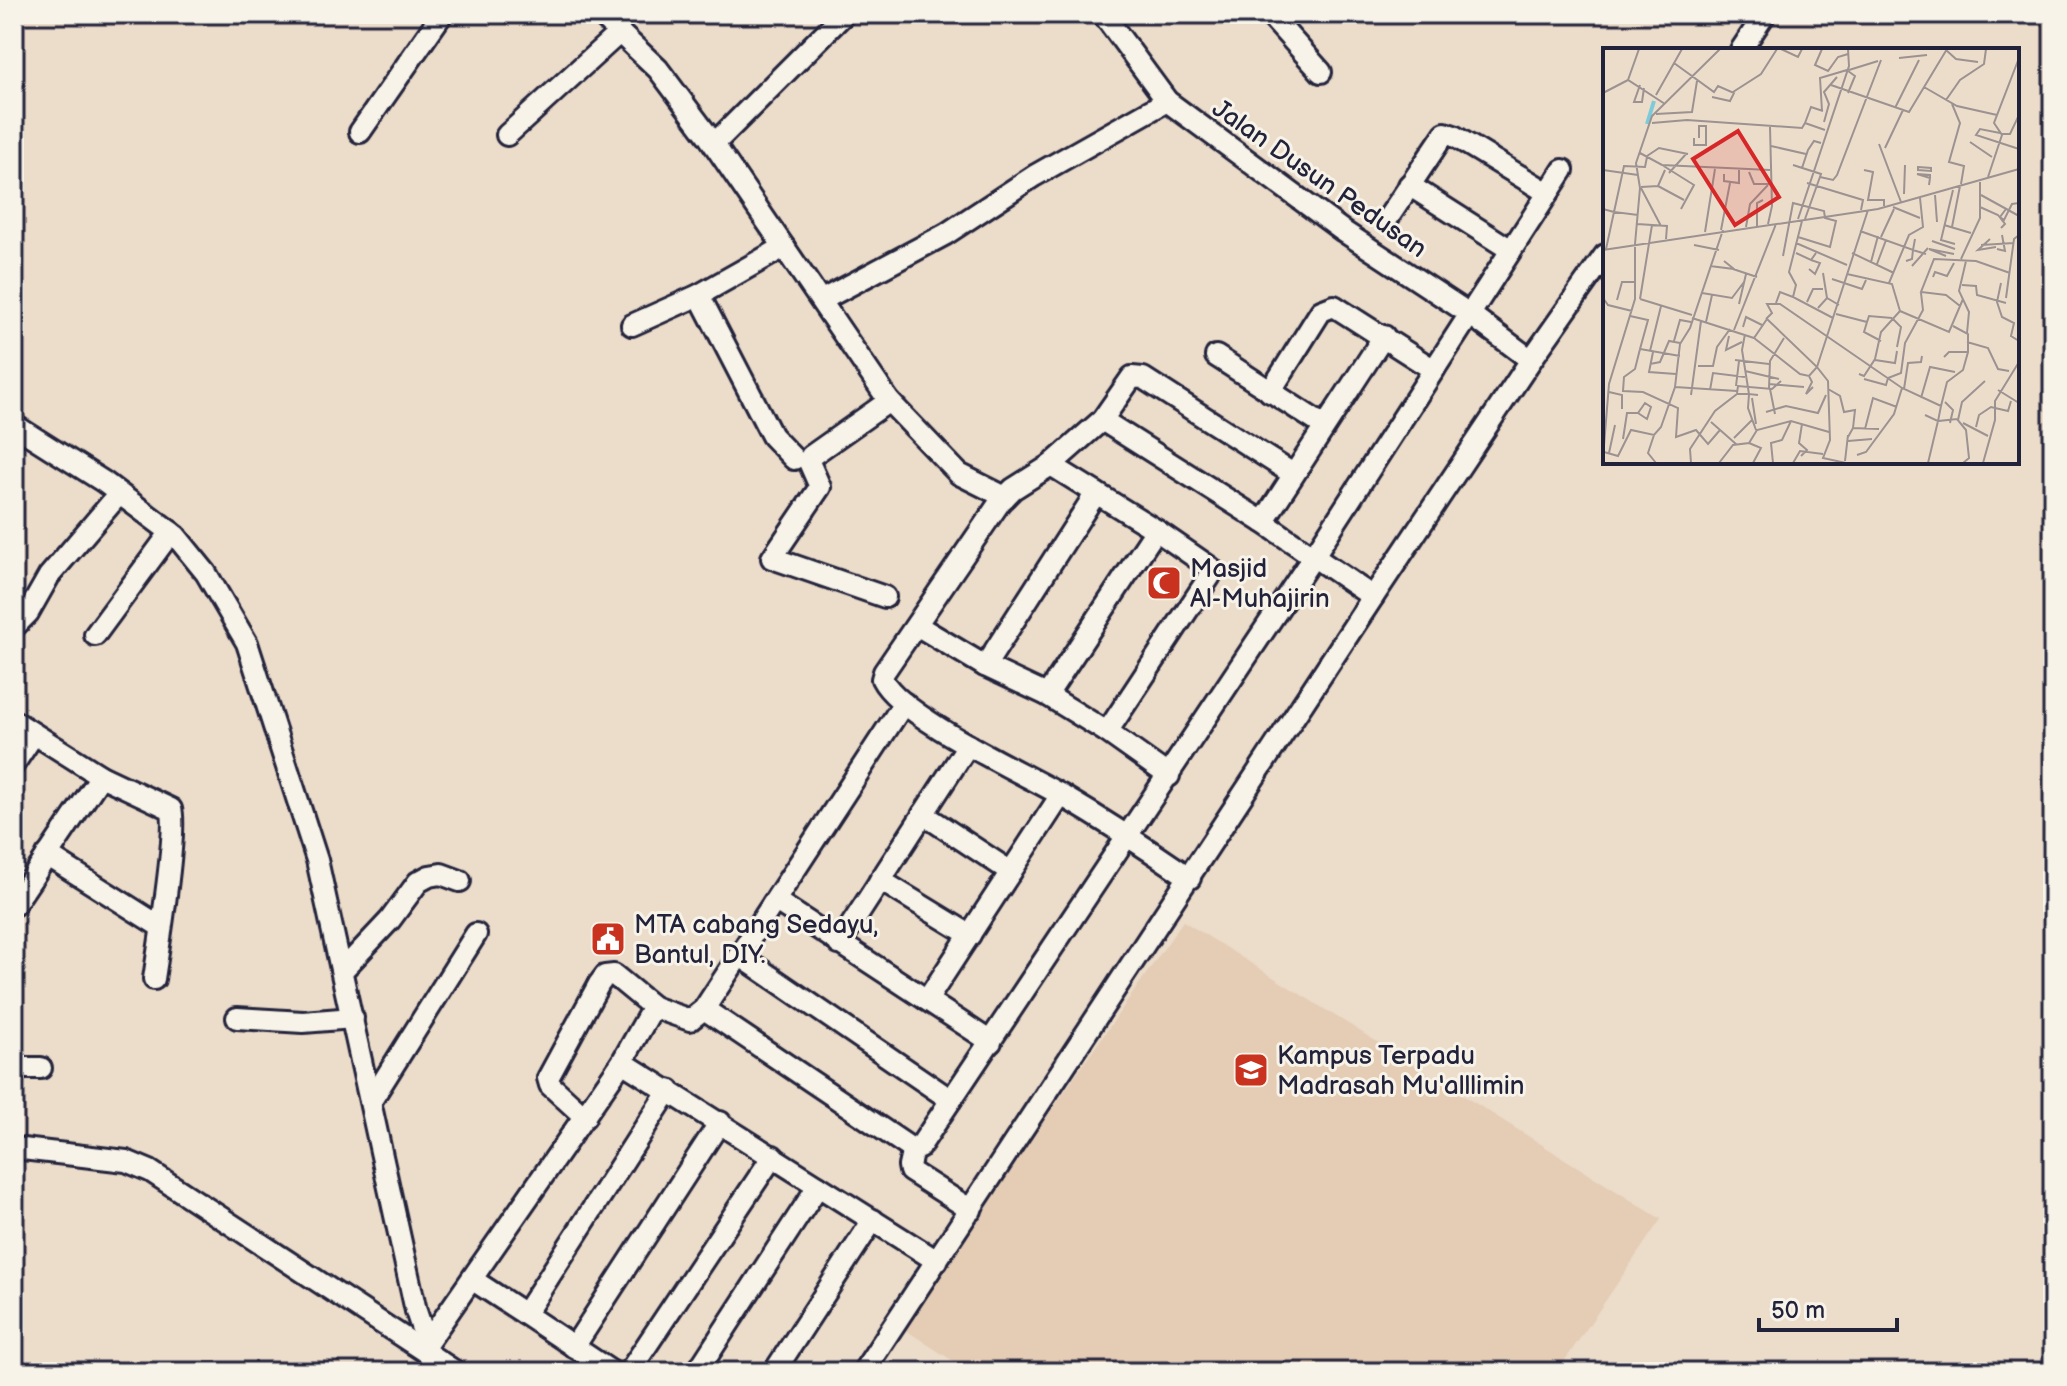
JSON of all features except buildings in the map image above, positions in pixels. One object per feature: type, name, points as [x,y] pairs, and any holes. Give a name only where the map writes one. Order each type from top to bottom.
[{"type":"street","points":[[360,132],[442,14]]},
{"type":"street","points":[[600,14],[658,69],[714,144],[889,401],[959,474],[1005,497]]},
{"type":"street","name":"Jalan Dusun Pedusan","points":[[1103,14],[1167,101],[1343,231],[1471,315],[1531,360]]},
{"type":"street","points":[[1269,14],[1321,72]]},
{"type":"street","points":[[1742,48],[1765,14]]},
{"type":"street","points":[[714,144],[839,16]]},
{"type":"street","points":[[507,135],[620,32]]},
{"type":"street","points":[[822,300],[946,234],[1034,176],[1167,101]]},
{"type":"street","points":[[1388,218],[1441,136],[1449,133],[1548,193]]},
{"type":"street","points":[[704,1009],[913,1149],[919,1148],[1169,776],[1563,170]]},
{"type":"street","points":[[1409,185],[1511,250]]},
{"type":"street","points":[[632,325],[699,295],[784,247]]},
{"type":"street","points":[[863,1372],[1373,597],[1603,258]]},
{"type":"street","points":[[699,295],[772,436],[794,459]]},
{"type":"street","points":[[1270,392],[1321,311],[1328,307],[1341,308],[1434,370]]},
{"type":"street","points":[[1263,522],[1384,336]]},
{"type":"street","points":[[1216,356],[1324,426]]},
{"type":"street","points":[[1190,878],[1061,795],[968,745],[904,703],[882,679],[1005,497],[1051,465],[1102,420],[1132,377],[1143,378],[1293,474]]},
{"type":"street","points":[[885,597],[772,558],[820,487],[809,462],[811,456],[889,401]]},
{"type":"street","points":[[1102,420],[1263,522],[1373,597]]},
{"type":"street","points":[[14,425],[171,532],[206,573],[247,643],[317,860],[416,1311],[426,1344]]},
{"type":"street","points":[[1051,465],[1209,565],[1211,572],[1107,732]]},
{"type":"street","points":[[985,666],[1096,493]]},
{"type":"street","points":[[14,627],[28,613],[49,576],[119,494]]},
{"type":"street","points":[[1047,695],[1156,530]]},
{"type":"street","points":[[95,635],[171,532]]},
{"type":"street","points":[[918,626],[985,666],[1047,695],[1169,776]]},
{"type":"street","points":[[585,1117],[550,1085],[548,1078],[605,976],[614,975],[653,1007],[690,1020],[704,1009],[904,703]]},
{"type":"street","points":[[14,721],[101,776],[167,806],[174,814],[154,979]]},
{"type":"street","points":[[14,764],[34,734]]},
{"type":"street","points":[[839,944],[968,745]]},
{"type":"street","points":[[14,905],[101,776]]},
{"type":"street","points":[[927,1000],[1061,795]]},
{"type":"street","points":[[923,814],[1011,872]]},
{"type":"street","points":[[47,855],[161,927]]},
{"type":"street","points":[[342,971],[390,920],[418,882],[441,874],[460,881]]},
{"type":"street","points":[[880,880],[970,935]]},
{"type":"street","points":[[776,901],[991,1042]]},
{"type":"street","points":[[371,1101],[476,934]]},
{"type":"street","points":[[739,955],[951,1100]]},
{"type":"street","points":[[426,1344],[585,1117],[622,1062],[653,1007]]},
{"type":"street","points":[[237,1018],[303,1022],[353,1018]]},
{"type":"street","points":[[622,1062],[937,1261]]},
{"type":"street","points":[[14,1068],[41,1068]]},
{"type":"street","points":[[525,1314],[669,1090]]},
{"type":"street","points":[[574,1347],[720,1122]]},
{"type":"street","points":[[14,1148],[126,1161],[150,1171],[426,1344],[456,1372]]},
{"type":"street","points":[[913,1149],[910,1171],[971,1210]]},
{"type":"street","points":[[629,1372],[773,1156]]},
{"type":"street","points":[[697,1372],[818,1186]]},
{"type":"street","points":[[774,1372],[873,1220]]},
{"type":"street","points":[[473,1280],[612,1372]]},
{"type":"shaded area","name":"Kampus Terpadu Madrasah Mu'alllimin","points":[[1183,921],[1661,1219],[1557,1372],[970,1372],[901,1327]]},
{"type":"place","name":"Masjid Al-Muhajirin","points":[[1164,583]]},
{"type":"place","name":"MTA cabang Sedayu, Bantul, DIY.","points":[[608,939]]},
{"type":"place","name":"Kampus Terpadu Madrasah Mu'alllimin","points":[[1251,1070]]}]
